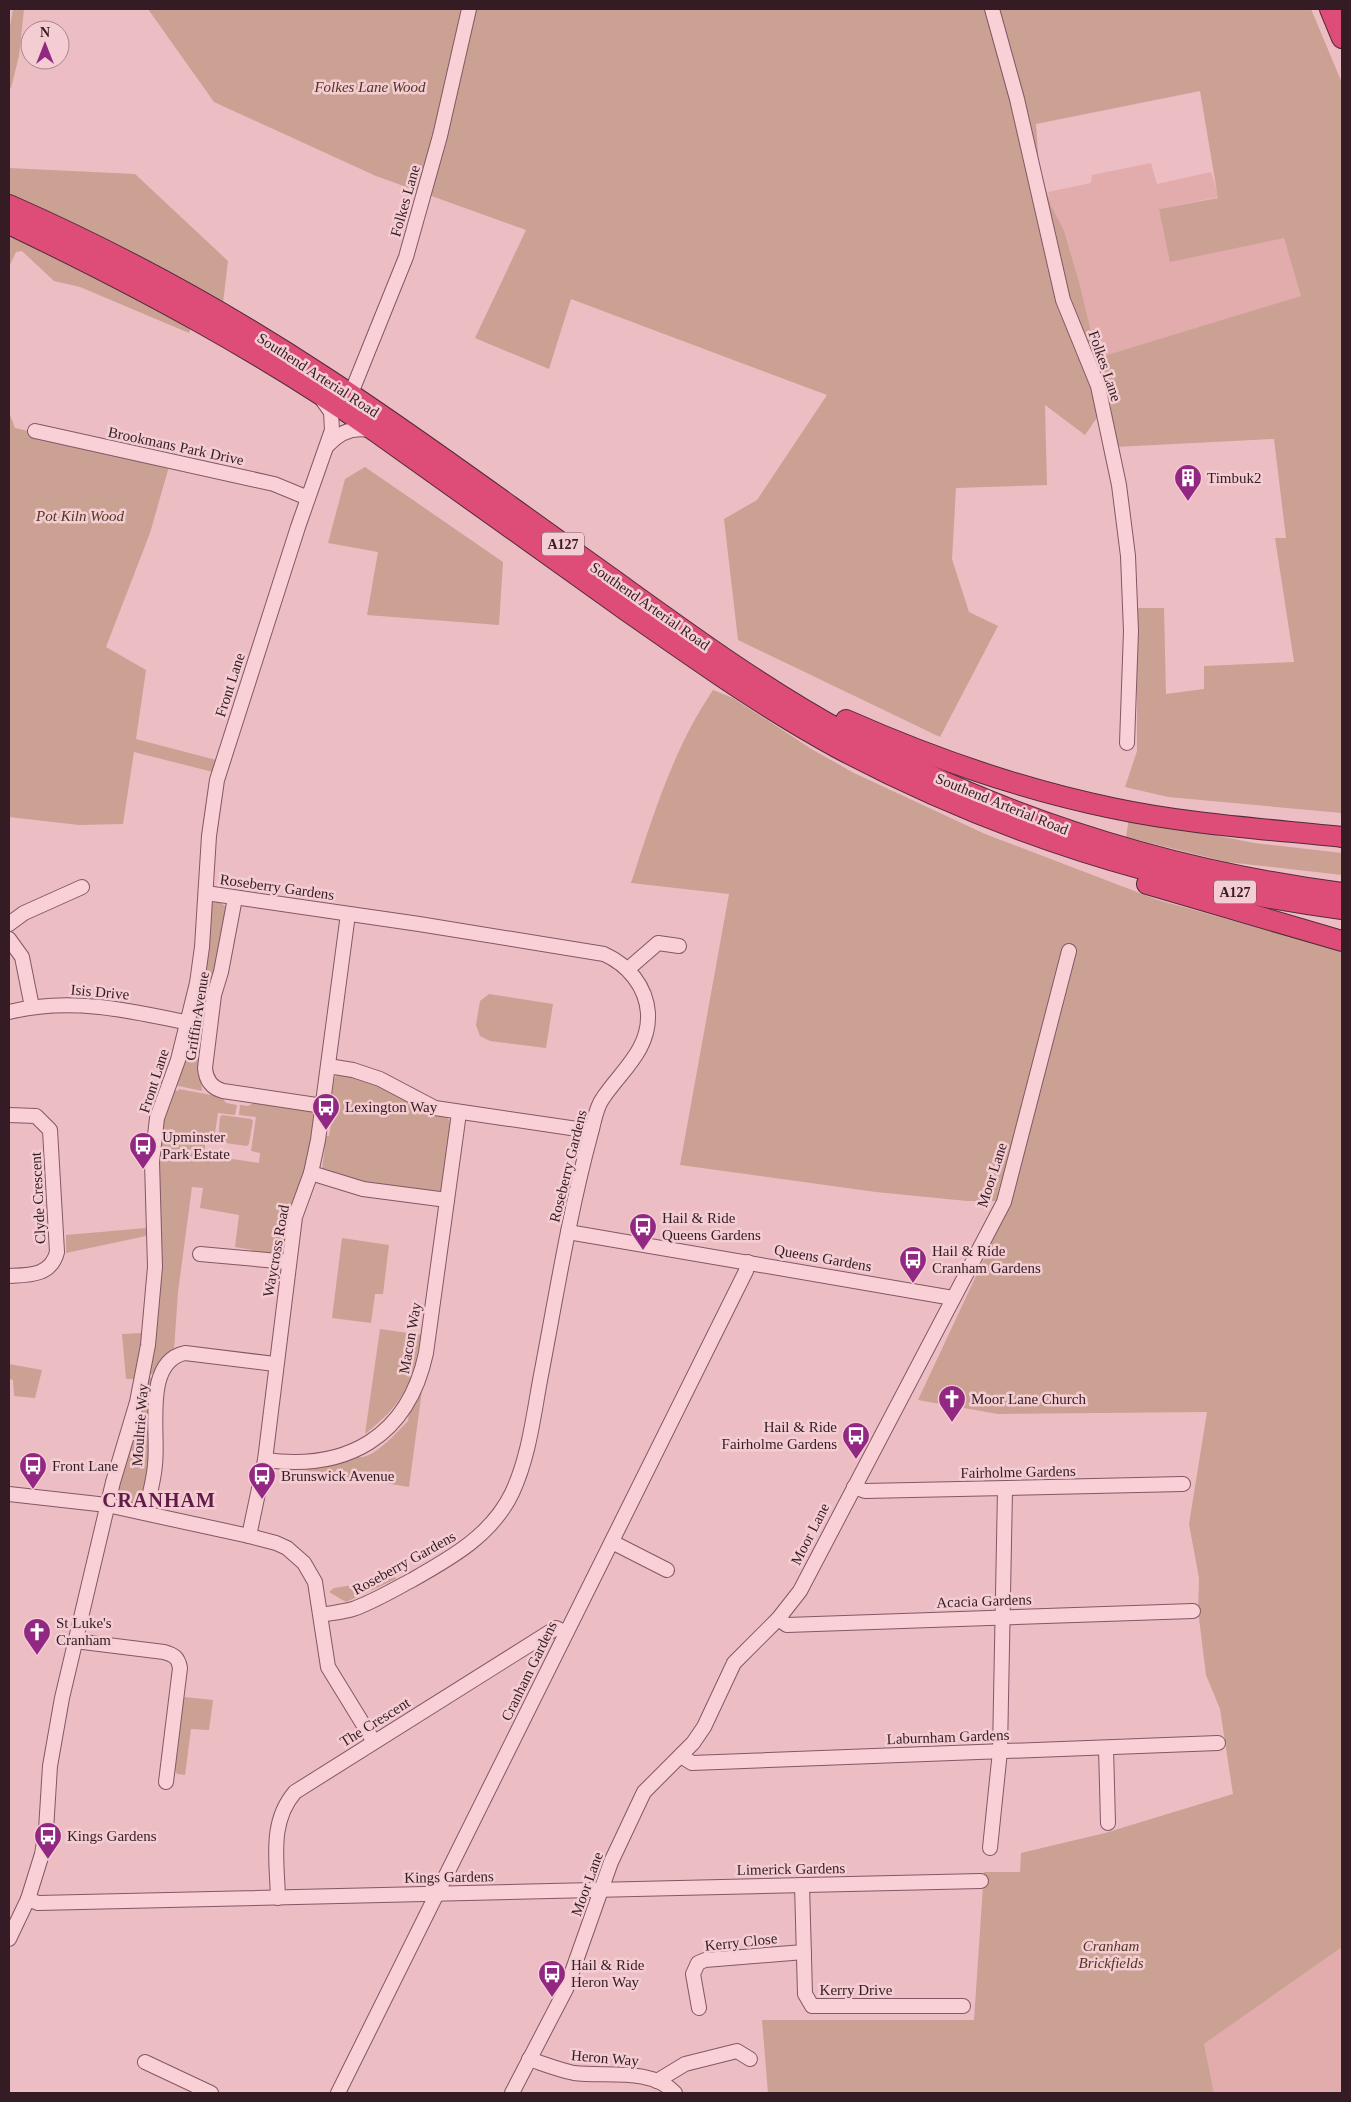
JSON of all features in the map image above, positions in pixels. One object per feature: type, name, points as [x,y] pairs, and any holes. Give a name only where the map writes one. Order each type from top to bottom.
[{"type":"highway","points":[[1330,9],[1342,38]]},
{"type":"highway","name":"Southend Arterial Road","points":[[9,205],[115,254],[271,343],[348,393],[726,659],[843,732],[921,772],[1005,808],[1090,838],[1178,863],[1266,882],[1342,893]]},
{"type":"highway","name":"Southend Arterial Road","points":[[9,224],[156,297],[312,389],[376,432],[716,673],[835,746],[956,805],[1085,854],[1220,889],[1342,909]]},
{"type":"highway","points":[[726,659],[792,694],[881,735],[1018,785],[1124,810],[1213,823],[1342,837]]},
{"type":"highway","points":[[835,746],[912,792],[995,831],[1163,890],[1342,941]]},
{"type":"street","name":"Folkes Lane","points":[[348,393],[354,386],[406,257],[440,136],[469,9]]},
{"type":"street","name":"Folkes Lane","points":[[992,9],[1018,99],[1063,300],[1098,386],[1119,485],[1128,556],[1131,631],[1127,743]]},
{"type":"street","name":"Front Lane","points":[[9,1939],[28,1899],[42,1854],[55,1730],[107,1505],[137,1402],[148,1345],[155,1267],[152,1162],[158,1118],[189,1023],[202,948],[209,836],[217,780],[333,424],[331,412],[325,402],[312,389]]},
{"type":"street","points":[[328,444],[341,434],[350,431],[367,430],[376,432]]},
{"type":"street","name":"Brookmans Park Drive","points":[[35,431],[274,484],[308,498]]},
{"type":"street","points":[[9,924],[24,913],[82,887]]},
{"type":"street","name":"Roseberry Gardens","points":[[206,893],[604,954],[628,969],[638,982],[645,997],[648,1014],[647,1030],[638,1053],[601,1100],[591,1131],[568,1232],[527,1451],[523,1467],[506,1503],[488,1527],[456,1555],[369,1602],[352,1609],[321,1615]]},
{"type":"street","name":"Griffin Avenue","points":[[235,898],[221,972],[214,995],[205,1068],[206,1078],[212,1085],[223,1091],[323,1106]]},
{"type":"street","name":"Waycross Road","points":[[249,1536],[264,1460],[295,1216],[311,1173],[323,1106],[348,914]]},
{"type":"street","points":[[9,939],[22,957],[32,1007]]},
{"type":"street","points":[[628,969],[658,943],[679,946]]},
{"type":"street","name":"Moor Lane","points":[[512,2093],[566,1989],[602,1889],[634,1810],[644,1792],[656,1778],[682,1756],[704,1727],[734,1663],[778,1620],[800,1590],[1004,1202],[1069,951]]},
{"type":"street","name":"Isis Drive","points":[[9,1012],[32,1007],[71,1004],[101,1006],[189,1023]]},
{"type":"street","points":[[328,1066],[366,1073],[420,1102],[459,1113],[591,1131]]},
{"type":"street","name":"Macon Way","points":[[264,1460],[305,1462],[343,1456],[363,1448],[377,1438],[399,1416],[411,1399],[422,1369],[459,1113]]},
{"type":"street","name":"Clyde Crescent","points":[[9,1115],[36,1116],[50,1130],[57,1252],[55,1260],[43,1272],[34,1275],[9,1276]]},
{"type":"street","points":[[311,1173],[363,1189],[447,1200]]},
{"type":"street","name":"Queens Gardens","points":[[568,1232],[953,1298]]},
{"type":"street","points":[[200,1254],[289,1262]]},
{"type":"street","name":"Cranham Gardens","points":[[338,2093],[746,1271],[748,1262]]},
{"type":"street","name":"Moultrie Way","points":[[145,1514],[156,1462],[154,1428],[160,1379],[167,1362],[176,1355],[185,1353],[275,1364]]},
{"type":"street","name":"Fairholme Gardens","points":[[854,1487],[865,1491],[1005,1490],[1183,1484]]},
{"type":"street","points":[[990,1848],[1000,1751],[1005,1490]]},
{"type":"street","points":[[9,1494],[107,1505],[249,1536],[287,1548],[304,1563],[315,1582],[328,1667],[374,1742]]},
{"type":"street","points":[[612,1542],[668,1570]]},
{"type":"street","name":"Acacia Gardens","points":[[778,1620],[787,1625],[1004,1616],[1193,1611]]},
{"type":"street","name":"The Crescent","points":[[278,1898],[276,1835],[278,1822],[288,1801],[304,1786],[556,1628],[566,1633]]},
{"type":"street","points":[[75,1641],[164,1652],[173,1655],[178,1660],[180,1668],[166,1782]]},
{"type":"street","name":"Laburnham Gardens","points":[[682,1756],[692,1763],[1218,1743]]},
{"type":"street","points":[[1106,1748],[1108,1822]]},
{"type":"street","name":"Limerick Gardens","points":[[602,1889],[981,1881]]},
{"type":"street","name":"Kerry Drive","points":[[802,1885],[805,1994],[812,2006],[963,2006]]},
{"type":"street","name":"Kings Gardens","points":[[28,1899],[38,1903],[602,1889]]},
{"type":"street","name":"Kerry Close","points":[[699,2008],[693,1974],[698,1963],[705,1960],[804,1952]]},
{"type":"street","points":[[657,2082],[685,2064],[737,2051],[750,2059]]},
{"type":"street","name":"Heron Way","points":[[529,2059],[562,2070],[640,2077],[657,2082],[675,2093]]},
{"type":"street","points":[[145,2062],[211,2093]]},
{"type":"shaded area","points":[[1151,163],[1157,184],[1211,172],[1219,197],[1159,209],[1284,238],[1302,296],[1097,358],[1050,205],[1048,192],[1091,183],[1092,175]]},
{"type":"shaded area","points":[[1342,1947],[1342,2093],[1214,2093],[1204,2044]]},
{"type":"green space","points":[[13,9],[24,9],[23,20],[20,20],[19,56],[11,88],[9,87],[9,32]]},
{"type":"green space","name":"Folkes Lane Wood","points":[[148,9],[1311,9],[1342,83],[1342,813],[1168,797],[1125,787],[1137,751],[1137,608],[1164,608],[1166,694],[1204,689],[1204,666],[1294,662],[1275,538],[1286,538],[1274,439],[1115,447],[1110,399],[1085,435],[1045,405],[1047,485],[956,488],[952,559],[969,612],[998,626],[940,737],[738,640],[724,519],[757,500],[827,395],[571,299],[549,369],[475,338],[526,230],[376,176],[214,102]],"holes":[[[1200,91],[1218,198],[1159,209],[1170,262],[1284,238],[1301,296],[1097,358],[1080,286],[1064,231],[1051,206],[1039,166],[1036,124]]]},
{"type":"green space","points":[[9,168],[135,174],[228,261],[223,303],[119,245],[9,194]]},
{"type":"green space","points":[[9,233],[193,322],[189,333],[80,287],[54,281],[22,251],[16,252],[9,267]]},
{"type":"green space","name":"Pot Kiln Wood","points":[[9,412],[15,428],[170,463],[150,533],[106,647],[146,670],[136,739],[216,760],[213,772],[134,752],[123,824],[79,825],[9,817]]},
{"type":"green space","points":[[365,467],[503,562],[499,625],[367,615],[378,552],[328,543],[345,479]]},
{"type":"green space","name":"Cranham Brickfields","points":[[713,690],[733,698],[813,750],[854,773],[985,834],[1158,900],[1342,951],[1342,1947],[1204,2044],[1214,2093],[768,2093],[762,2020],[974,2020],[984,1872],[1020,1872],[1021,1853],[1105,1833],[1233,1794],[1220,1709],[1206,1675],[1198,1610],[1199,1578],[1189,1524],[1207,1412],[998,1414],[918,1400],[1011,1201],[967,1201],[876,1192],[680,1165],[729,894],[631,883],[656,808],[675,759],[699,712]]},
{"type":"green space","points":[[1129,818],[1254,843],[1342,853],[1342,875],[1227,862],[1126,837]]},
{"type":"green space","points":[[218,901],[225,906],[226,911],[200,1064],[202,1091],[174,1085],[209,904]]},
{"type":"green space","points":[[489,994],[553,1004],[546,1048],[490,1041],[480,1036],[476,1025],[480,1001]]},
{"type":"green space","points":[[338,1073],[357,1075],[447,1117],[453,1126],[443,1188],[440,1191],[363,1185],[322,1170],[326,1136],[329,1136],[331,1124],[328,1123],[334,1079]]},
{"type":"green space","points":[[179,1089],[222,1097],[226,1103],[237,1105],[235,1115],[218,1113],[214,1139],[205,1144],[205,1155],[259,1163],[260,1153],[251,1151],[256,1117],[239,1115],[240,1105],[248,1106],[255,1102],[312,1112],[314,1116],[306,1168],[291,1208],[283,1255],[251,1256],[252,1250],[235,1247],[239,1215],[200,1208],[203,1188],[192,1187],[178,1292],[174,1350],[146,1378],[158,1155],[163,1119],[173,1090],[178,1091]]},
{"type":"green space","points":[[222,1115],[251,1119],[253,1121],[247,1146],[218,1142],[220,1117]]},
{"type":"green space","points":[[146,1228],[146,1236],[66,1253],[66,1235]]},
{"type":"green space","points":[[342,1238],[389,1245],[383,1294],[375,1294],[371,1323],[332,1318]]},
{"type":"green space","points":[[380,1329],[422,1335],[410,1380],[404,1391],[390,1412],[365,1434]]},
{"type":"green space","points":[[142,1333],[134,1379],[126,1379],[122,1334]]},
{"type":"green space","points":[[9,1364],[42,1370],[35,1398],[14,1396],[13,1380],[9,1379]]},
{"type":"green space","points":[[157,1375],[144,1497],[136,1504],[124,1501],[118,1494],[118,1482],[147,1380]]},
{"type":"green space","points":[[422,1390],[409,1487],[304,1470],[364,1457],[378,1450],[408,1421],[409,1413]]},
{"type":"green space","points":[[393,1572],[396,1579],[346,1602],[329,1592],[334,1588],[371,1582]]},
{"type":"green space","points":[[184,1697],[213,1700],[209,1730],[191,1729],[185,1775],[177,1774],[175,1770]]},
{"type":"place","name":"Timbuk2","points":[[1188,502]]},
{"type":"place","name":"Lexington Way","points":[[326,1131]]},
{"type":"place","name":"Upminster Park Estate","points":[[143,1170]]},
{"type":"place","name":"Hail & Ride Queens Gardens","points":[[643,1251]]},
{"type":"place","name":"Hail & Ride Cranham Gardens","points":[[913,1284]]},
{"type":"place","name":"Moor Lane Church","points":[[952,1423]]},
{"type":"place","name":"Hail & Ride Fairholme Gardens","points":[[856,1460]]},
{"type":"place","name":"Front Lane","points":[[33,1490]]},
{"type":"place","name":"Brunswick Avenue","points":[[262,1500]]},
{"type":"place","name":"St Luke's Cranham","points":[[37,1656]]},
{"type":"place","name":"Kings Gardens","points":[[48,1860]]},
{"type":"place","name":"Hail & Ride Heron Way","points":[[552,1998]]},
{"type":"district","name":"CRANHAM","points":[[159,1500]]}]
